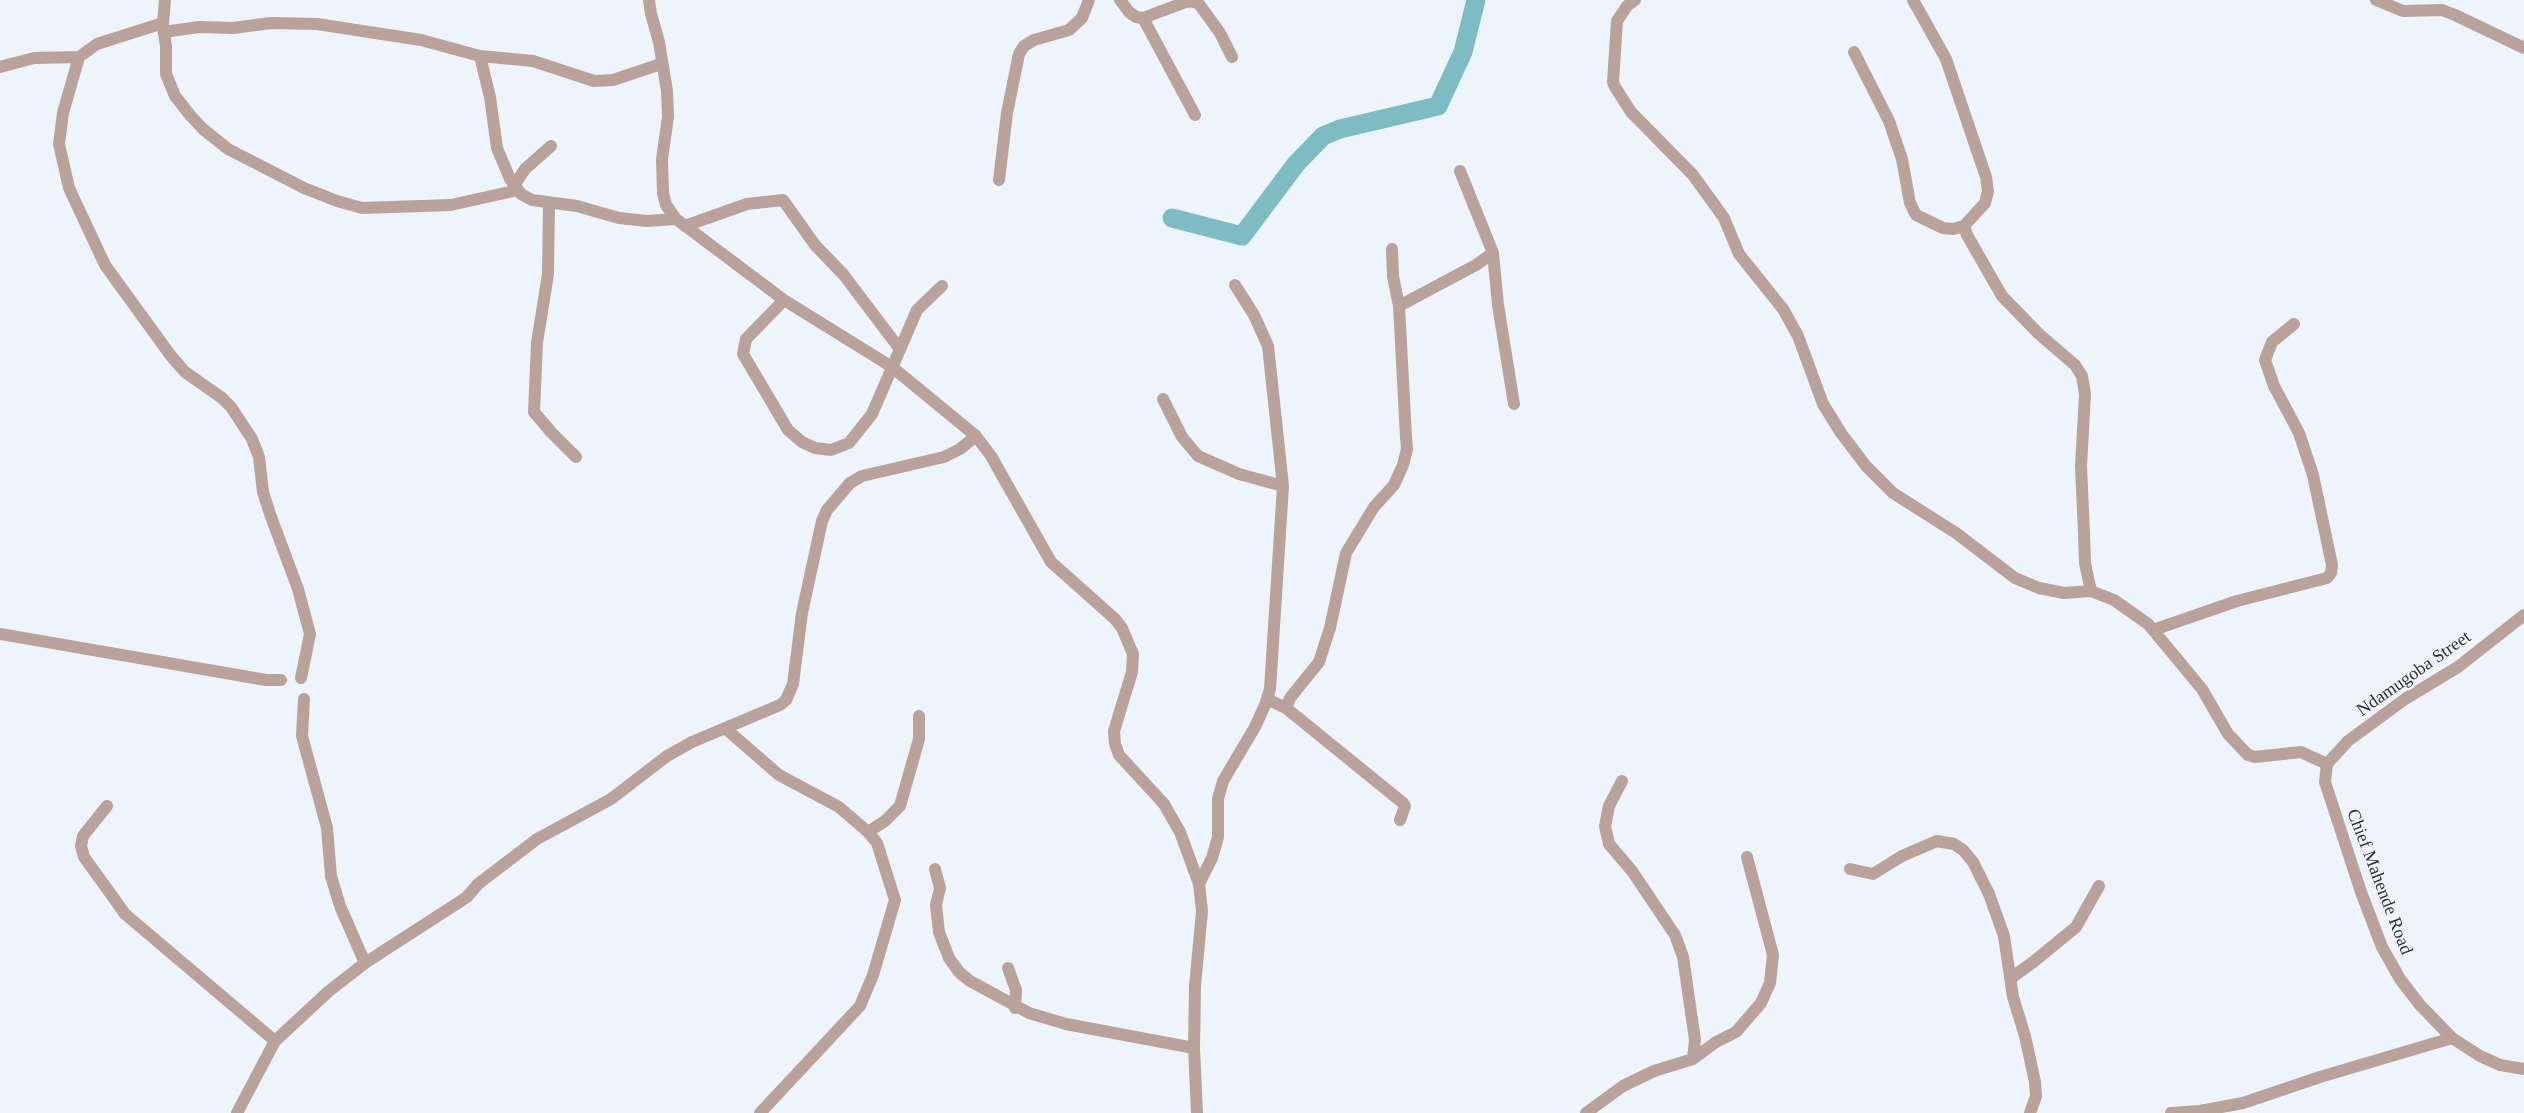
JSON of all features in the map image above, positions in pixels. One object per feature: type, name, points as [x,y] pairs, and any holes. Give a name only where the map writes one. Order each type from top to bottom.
[{"type":"street","points":[[164,0],[166,74],[175,96],[190,115],[228,149],[304,188],[337,201],[362,208],[451,205],[516,188],[530,164],[551,146]]},
{"type":"street","points":[[649,0],[667,91],[668,117],[663,159],[663,192],[666,205],[680,223],[784,300],[892,367],[976,436],[991,456],[1051,562],[1115,618],[1122,628],[1133,654],[1132,672],[1114,731],[1115,744],[1119,755],[1164,804],[1180,832],[1199,884],[1202,911],[1195,986],[1194,1048],[1197,1113]]},
{"type":"street","points":[[999,180],[1007,113],[1019,54],[1024,46],[1034,40],[1069,30],[1082,18],[1089,0]]},
{"type":"street","points":[[1120,0],[1129,12],[1143,18],[1185,2],[1199,4],[1220,33],[1232,57]]},
{"type":"street","points":[[1635,0],[1627,6],[1617,21],[1612,82],[1631,112],[1693,175],[1724,218],[1740,254],[1783,309],[1798,336],[1824,404],[1841,433],[1866,466],[1893,493],[1956,533],[2015,578],[2039,588],[2064,593],[2091,591],[2113,600],[2154,630],[2202,689],[2210,707],[2239,747],[2255,757],[2301,752],[2327,764]]},
{"type":"street","points":[[1854,52],[1889,121],[1916,215],[1943,228],[1964,226],[1984,203],[1986,177],[1946,59],[1913,0]]},
{"type":"street","points":[[2375,0],[2403,11],[2442,10],[2524,48]]},
{"type":"street","points":[[1143,18],[1195,115]]},
{"type":"street","points":[[0,66],[34,58],[79,57],[97,44],[163,28],[233,28],[271,23],[317,24],[421,40],[480,56],[533,61],[594,81],[613,80],[661,64]]},
{"type":"street","points":[[480,56],[490,97],[497,148],[516,188],[531,200],[577,206],[633,220],[680,223],[747,204],[783,200],[815,246],[844,274],[899,348]]},
{"type":"street","points":[[79,57],[63,113],[59,144],[69,188],[105,265],[171,356],[185,372],[231,407],[252,439],[259,457],[263,492],[298,589],[310,634],[301,678]]},
{"type":"street","points":[[1460,171],[1493,253],[1498,305],[1514,404]]},
{"type":"street","points":[[549,203],[548,274],[537,343],[534,412],[576,457]]},
{"type":"street","points":[[1964,226],[2002,296],[2039,334],[2075,365],[2082,376],[2085,394],[2081,466],[2083,520],[2085,563],[2091,591]]},
{"type":"street","points":[[1286,708],[1290,698],[1319,662],[1330,628],[1346,553],[1374,507],[1394,485],[1407,449],[1399,306],[1393,276],[1392,249]]},
{"type":"street","points":[[1399,306],[1476,265],[1493,253]]},
{"type":"street","points":[[1199,884],[1212,858],[1218,836],[1218,799],[1223,782],[1255,727],[1267,699],[1283,486],[1268,346],[1254,315],[1235,285]]},
{"type":"street","points":[[784,300],[746,339],[743,354],[788,430],[802,442],[815,448],[831,450],[849,443],[872,414],[917,310],[942,286]]},
{"type":"street","points":[[2154,630],[2237,601],[2327,578],[2331,573],[2332,565],[2313,475],[2299,433],[2274,386],[2265,360],[2272,342],[2294,324]]},
{"type":"street","points":[[1163,399],[1182,438],[1198,456],[1239,474],[1283,486]]},
{"type":"street","points":[[237,1113],[275,1041],[329,991],[365,963],[467,897],[478,884],[537,839],[611,799],[667,756],[692,742],[780,705],[790,696],[802,612],[822,521],[827,510],[850,483],[862,476],[944,457],[976,436]]},
{"type":"street","name":"Ndamugoba Street","points":[[2327,764],[2348,741],[2406,699],[2458,667],[2524,615]]},
{"type":"street","points":[[0,634],[266,680],[281,680]]},
{"type":"street","points":[[304,699],[302,736],[327,828],[331,876],[340,906],[365,963]]},
{"type":"street","points":[[1267,699],[1286,708],[1403,803],[1405,806],[1400,820]]},
{"type":"street","points":[[868,832],[885,821],[900,806],[919,739],[919,716]]},
{"type":"street","points":[[726,729],[779,775],[839,807],[868,832],[877,843],[895,900],[864,1000],[834,1036],[760,1113]]},
{"type":"street","name":"Chief Mahende Road","points":[[2327,764],[2325,782],[2330,801],[2382,947],[2400,979],[2452,1038],[2490,1060],[2524,1069]]},
{"type":"street","points":[[1622,781],[1609,806],[1605,826],[1609,844],[1632,871],[1675,935],[1683,957],[1695,1041],[1693,1059]]},
{"type":"street","points":[[107,806],[83,836],[81,846],[84,857],[125,914],[275,1041]]},
{"type":"street","points":[[1850,869],[1872,874],[1902,856],[1937,841],[1954,844],[1964,850],[1981,876],[2004,936],[2013,997],[2035,1082],[2036,1096],[2030,1113]]},
{"type":"street","points":[[1586,1113],[1623,1086],[1654,1071],[1693,1059],[1716,1042],[1736,1032],[1760,1003],[1770,983],[1773,955],[1747,858]]},
{"type":"street","points":[[935,869],[940,888],[936,905],[937,922],[949,958],[970,981],[1015,1007],[1066,1024],[1194,1048]]},
{"type":"street","points":[[2011,978],[2076,927],[2099,886]]},
{"type":"street","points":[[1008,968],[1016,990],[1015,1007]]},
{"type":"street","points":[[2171,1113],[2243,1103],[2452,1038]]},
{"type":"waterway","points":[[1172,218],[1242,236],[1296,164],[1323,136],[1340,129],[1438,106],[1463,52],[1476,0]]}]
